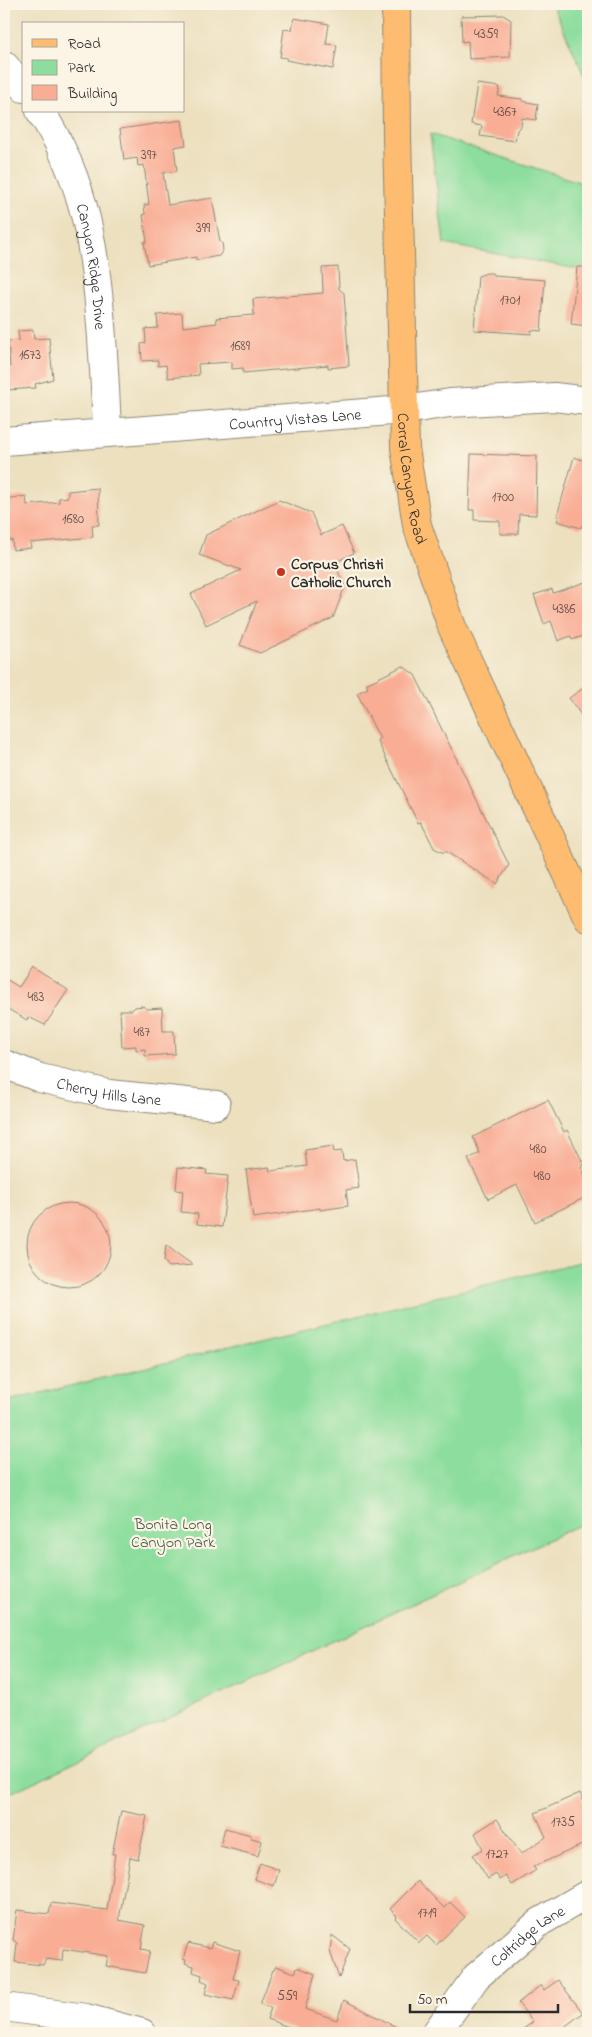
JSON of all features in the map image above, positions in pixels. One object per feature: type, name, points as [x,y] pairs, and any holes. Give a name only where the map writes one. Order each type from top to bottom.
[{"type":"main road","name":"Corral Canyon Road","points":[[396,4],[404,448],[418,525],[452,627],[588,918]]},
{"type":"street","points":[[4,65],[22,86]]},
{"type":"street","name":"Canyon Ridge Drive","points":[[41,112],[72,172],[89,227],[97,275],[107,433]]},
{"type":"street","name":"Country Vistas Lane","points":[[4,441],[404,410],[450,403],[554,397],[588,401]]},
{"type":"street","name":"Cherry Hills Lane","points":[[4,1064],[40,1078],[109,1094],[216,1105]]},
{"type":"street","name":"Coltridge Lane","points":[[436,2033],[476,1977],[540,1922],[588,1894]]},
{"type":"street","points":[[4,2007],[86,2018],[142,2033]]},
{"type":"green space","points":[[554,4],[588,4],[588,84],[553,6]]},
{"type":"green space","points":[[430,134],[588,185],[588,271],[444,244]]},
{"type":"green space","name":"Bonita Long Canyon Park","points":[[588,1260],[588,1521],[4,1796],[4,1402]]},
{"type":"building","points":[[503,15],[511,20],[510,57],[469,59],[468,41],[462,42],[461,16]]},
{"type":"building","points":[[294,18],[329,24],[326,44],[337,45],[333,69],[286,60],[287,58],[280,57],[284,29],[292,30]]},
{"type":"building","points":[[477,84],[500,87],[498,96],[522,99],[522,101],[538,104],[536,120],[522,118],[521,127],[517,130],[515,141],[480,136],[482,126],[471,124]]},
{"type":"building","points":[[182,120],[186,145],[174,147],[177,171],[163,173],[168,205],[212,198],[223,250],[219,256],[196,260],[196,257],[148,265],[144,242],[147,242],[143,215],[145,214],[144,205],[149,204],[144,165],[138,166],[137,158],[124,160],[120,129]]},
{"type":"building","points":[[338,267],[339,289],[344,293],[349,366],[328,368],[328,365],[243,373],[243,368],[232,369],[232,362],[198,364],[199,375],[168,378],[166,365],[158,366],[158,360],[142,361],[141,344],[146,343],[145,329],[158,328],[157,315],[182,313],[183,327],[217,323],[216,318],[254,315],[253,299],[323,293],[322,268]]},
{"type":"building","points":[[577,267],[588,267],[588,326],[571,324]]},
{"type":"building","points":[[492,273],[494,276],[545,280],[541,331],[531,330],[531,334],[474,330],[478,276]]},
{"type":"building","points":[[33,330],[34,339],[49,338],[53,379],[35,384],[36,388],[7,390],[5,367],[10,367],[8,341],[19,340],[18,331]]},
{"type":"building","points":[[471,454],[537,456],[536,515],[519,514],[518,534],[500,534],[500,521],[474,520],[474,510],[469,510]]},
{"type":"building","points":[[574,457],[588,462],[588,526],[582,525],[581,528],[557,521]]},
{"type":"building","points":[[98,488],[99,525],[92,525],[93,537],[30,543],[31,548],[13,550],[12,540],[4,541],[4,499],[26,496],[27,505],[59,502],[59,498],[68,497],[68,491]]},
{"type":"building","name":"Corpus Christi Catholic Church","points":[[279,500],[311,513],[321,535],[342,526],[354,553],[334,563],[345,586],[333,618],[260,653],[240,645],[257,601],[206,625],[191,594],[241,570],[199,555],[206,535]]},
{"type":"building","points":[[588,581],[588,634],[572,640],[571,636],[558,641],[551,621],[544,624],[534,595],[552,589],[553,593]]},
{"type":"building","points":[[403,666],[415,675],[509,865],[497,884],[445,851],[444,853],[434,848],[421,822],[418,823],[377,740],[380,739],[357,693],[368,688],[366,684]]},
{"type":"building","points":[[588,685],[588,725],[569,698]]},
{"type":"building","points":[[32,967],[68,990],[45,1025],[28,1017],[27,1020],[4,1007],[4,978],[19,987]]},
{"type":"building","points":[[143,1006],[146,1009],[162,1008],[163,1031],[174,1031],[175,1054],[145,1056],[145,1049],[136,1050],[136,1046],[122,1047],[120,1010],[132,1010],[135,1007]]},
{"type":"building","points":[[548,1100],[564,1132],[567,1130],[584,1165],[581,1167],[588,1181],[588,1196],[535,1222],[517,1185],[488,1199],[468,1159],[480,1153],[473,1137]]},
{"type":"building","points":[[333,1146],[334,1152],[342,1151],[343,1161],[355,1159],[359,1188],[346,1190],[348,1206],[320,1210],[320,1208],[253,1218],[246,1170],[269,1167],[270,1171],[307,1166],[305,1150]]},
{"type":"building","points":[[178,1167],[207,1170],[206,1174],[228,1176],[222,1227],[197,1224],[198,1214],[181,1212],[183,1191],[176,1190]]},
{"type":"building","points":[[69,1203],[85,1206],[99,1215],[108,1229],[111,1245],[108,1261],[99,1275],[85,1284],[69,1287],[53,1284],[39,1275],[30,1261],[27,1245],[30,1229],[39,1215],[53,1206]]},
{"type":"building","points":[[166,1245],[193,1265],[169,1267],[164,1261]]},
{"type":"building","points":[[580,1793],[588,1812],[588,1837],[583,1840],[584,1844],[533,1867],[536,1870],[512,1885],[506,1876],[500,1880],[496,1874],[488,1879],[473,1855],[483,1849],[475,1833],[497,1819],[521,1854],[546,1837],[535,1813]]},
{"type":"building","points":[[121,1811],[147,1816],[138,1859],[130,1857],[119,1920],[145,1925],[141,1949],[150,1951],[145,1973],[106,1966],[108,1956],[63,1949],[62,1961],[46,1959],[43,1965],[15,1962],[17,1943],[13,1940],[17,1910],[49,1914],[51,1903],[107,1910],[115,1854],[112,1854]]},
{"type":"building","points":[[225,1828],[251,1835],[251,1838],[262,1841],[258,1856],[220,1846]]},
{"type":"building","points":[[260,1863],[279,1870],[274,1886],[254,1879]]},
{"type":"building","points":[[418,1881],[444,1908],[450,1902],[465,1917],[436,1945],[427,1936],[419,1943],[395,1918],[397,1916],[390,1909]]},
{"type":"building","points":[[332,1935],[350,1949],[339,1978],[330,1951]]},
{"type":"building","points":[[212,1942],[240,1951],[233,1979],[239,1980],[233,2000],[205,1994],[208,1983],[201,1980],[202,1975],[193,1972],[194,1966],[185,1963],[186,1960],[183,1959],[188,1943],[210,1948]]},
{"type":"building","points":[[276,1966],[295,1973],[297,1968],[300,1968],[315,1974],[305,2009],[337,2020],[344,2000],[408,2033],[305,2033],[267,2019],[271,2008],[260,2004]]},
{"type":"building","points":[[558,1980],[583,2013],[556,2033],[518,2033],[533,2022],[518,2003],[541,1985],[544,1990]]},
{"type":"place","name":"Corpus Christi Catholic Church","points":[[281,572]]}]
